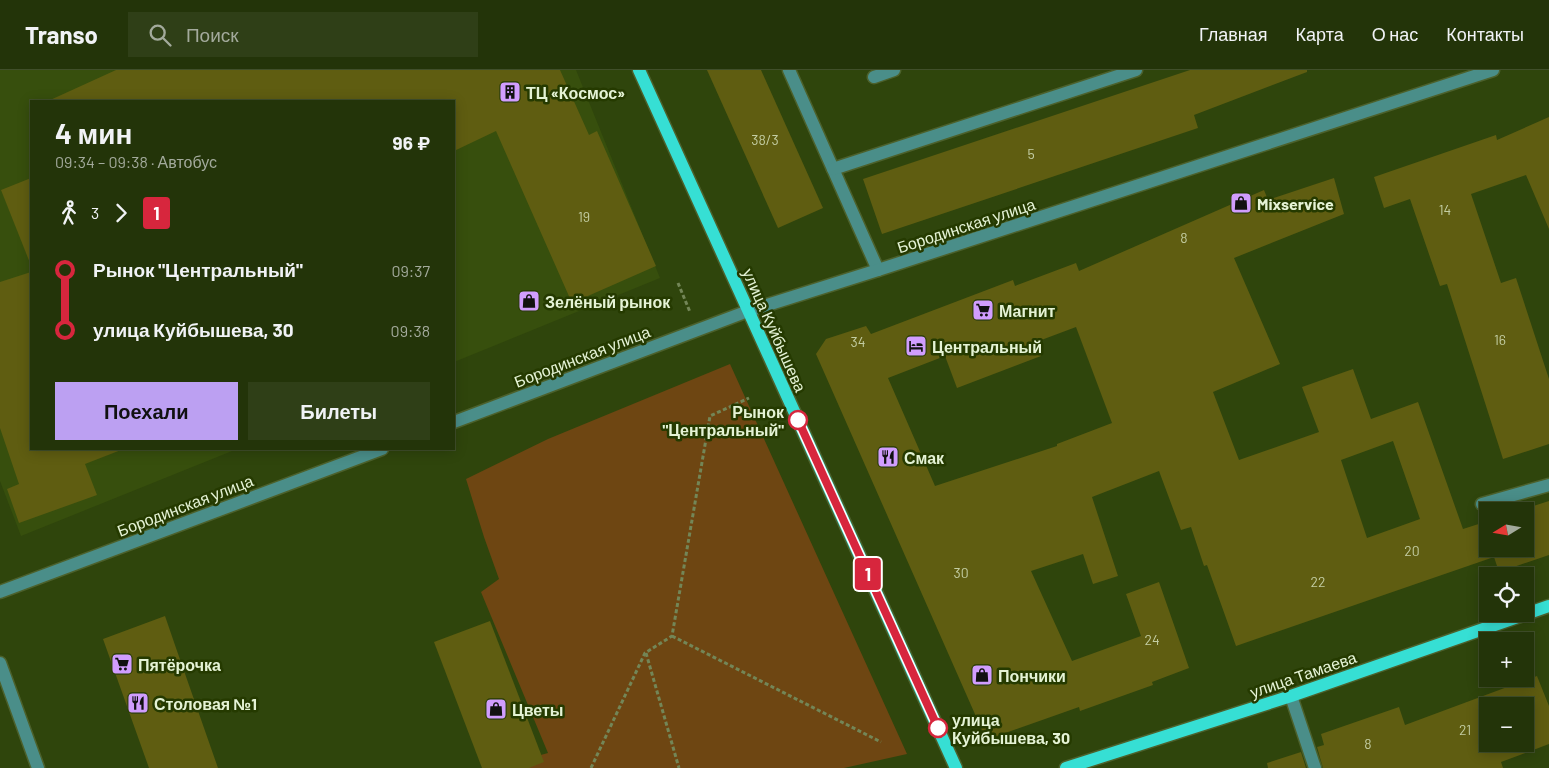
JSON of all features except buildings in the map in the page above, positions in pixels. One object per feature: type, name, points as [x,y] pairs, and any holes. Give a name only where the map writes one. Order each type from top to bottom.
[{"type":"main road","name":"улица Куйбышева","points":[[639,70],[956,768]]},
{"type":"main road","name":"улица Тамаева","points":[[1066,768],[1291,696],[1549,606]]},
{"type":"street","points":[[789,70],[878,270]]},
{"type":"street","points":[[874,77],[894,70]]},
{"type":"street","points":[[833,169],[1136,70]]},
{"type":"street","name":"Бородинская улица","points":[[455,422],[748,311],[1493,70]]},
{"type":"street","name":"Бородинская улица","points":[[0,592],[379,450]]},
{"type":"street","points":[[1489,502],[1549,485]]},
{"type":"street","points":[[0,663],[38,768]]},
{"type":"street","points":[[1291,696],[1315,768]]},
{"type":"path","points":[[591,768],[645,653],[672,636],[710,416],[749,398]]},
{"type":"path","points":[[672,636],[881,742]]},
{"type":"path","points":[[645,653],[679,768]]},
{"type":"shaded area","name":"Зелёный рынок","points":[[0,70],[576,70],[660,278],[455,362],[455,100],[30,100],[30,450],[235,450],[21,536],[0,481]]},
{"type":"shaded area","points":[[730,364],[907,754],[844,768],[493,768],[548,753],[481,592],[499,579],[466,479],[548,439]]},
{"type":"bus line","name":"1","points":[[798,420],[938,728]]},
{"type":"place","name":"ТЦ «Космос»","points":[[510,92]]},
{"type":"place","name":"Mixservice","points":[[1241,203]]},
{"type":"place","name":"Зелёный рынок","points":[[529,301]]},
{"type":"place","name":"Магнит","points":[[983,310]]},
{"type":"place","name":"Центральный","points":[[916,346]]},
{"type":"place","name":"Рынок \"Центральный\"","points":[[798,420]]},
{"type":"place","name":"Смак","points":[[888,457]]},
{"type":"place","name":"Пятёрочка","points":[[122,664]]},
{"type":"place","name":"Пончики","points":[[982,675]]},
{"type":"place","name":"Столовая №1","points":[[138,703]]},
{"type":"place","name":"Цветы","points":[[496,709]]},
{"type":"place","name":"улица Куйбышева, 30","points":[[938,728]]}]
